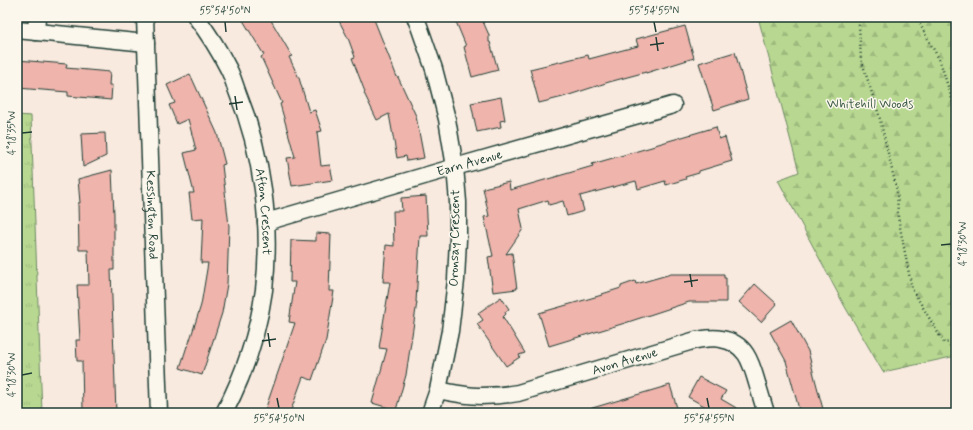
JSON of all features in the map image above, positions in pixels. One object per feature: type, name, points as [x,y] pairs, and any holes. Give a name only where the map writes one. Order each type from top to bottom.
[{"type":"street","name":"Kessington Road","points":[[145,17],[159,413]]},
{"type":"street","name":"Afton Crescent","points":[[196,17],[210,35],[228,68],[246,113],[257,154],[264,190],[266,222],[264,290],[257,326],[246,362],[238,384],[224,413]]},
{"type":"street","name":"Oronsay Crescent","points":[[415,17],[434,69],[446,119],[455,167],[458,209],[456,280],[450,331],[438,390],[430,413]]},
{"type":"street","points":[[17,30],[36,24],[146,42]]},
{"type":"street","name":"Earn Avenue","points":[[266,222],[673,105]]},
{"type":"street","name":"Avon Avenue","points":[[438,390],[460,395],[480,396],[500,396],[518,393],[696,340],[708,338],[732,342],[742,349],[750,361],[766,413]]},
{"type":"path","points":[[861,17],[859,25],[861,59],[879,115],[892,168],[897,191],[898,217],[912,289],[944,343],[956,341]]},
{"type":"path","points":[[916,17],[940,61],[956,112]]},
{"type":"green space","name":"Whitehill Woods","points":[[758,17],[956,17],[956,356],[883,372],[844,305],[778,180],[799,172]]},
{"type":"green space","points":[[17,115],[31,116],[42,413],[17,413]]},
{"type":"building","points":[[241,17],[269,17],[292,56],[289,57],[299,78],[309,112],[315,110],[322,131],[317,132],[321,166],[330,165],[333,180],[292,186],[287,158],[295,157],[280,104],[282,103],[261,57],[264,55]]},
{"type":"building","points":[[337,17],[373,17],[397,77],[416,116],[424,158],[407,161],[406,156],[397,158],[389,114],[377,120],[364,93],[365,92],[352,58],[355,57],[348,38]]},
{"type":"building","points":[[454,17],[481,17],[489,35],[489,42],[498,70],[472,77],[464,47],[466,46]]},
{"type":"building","points":[[685,26],[694,58],[539,103],[530,69],[588,55],[589,59],[638,46],[636,39]]},
{"type":"building","points":[[735,52],[748,99],[714,110],[699,63]]},
{"type":"building","points":[[17,60],[67,64],[66,68],[110,72],[109,85],[112,85],[111,100],[68,96],[68,92],[17,88]]},
{"type":"building","points":[[190,74],[217,133],[225,164],[222,165],[229,226],[227,284],[222,313],[202,375],[180,368],[201,305],[208,263],[201,263],[203,218],[192,219],[189,193],[194,193],[184,153],[196,150],[188,119],[177,124],[169,105],[175,103],[167,85]]},
{"type":"building","points":[[501,97],[505,120],[500,121],[501,127],[477,132],[471,103]]},
{"type":"building","points":[[716,127],[719,139],[725,137],[732,161],[699,171],[699,173],[685,177],[686,179],[666,185],[665,181],[638,189],[636,181],[580,196],[584,211],[567,216],[563,201],[549,205],[548,200],[519,209],[523,229],[506,254],[512,253],[517,289],[493,292],[488,257],[493,256],[484,217],[489,216],[483,188],[509,182],[510,190],[593,166],[592,164]]},
{"type":"building","points":[[105,133],[106,156],[83,167],[81,134]]},
{"type":"building","points":[[112,170],[114,270],[111,270],[116,413],[91,413],[91,409],[83,410],[82,361],[77,361],[76,340],[80,340],[77,285],[89,285],[88,250],[79,250],[78,203],[80,203],[78,179]]},
{"type":"building","points":[[426,196],[428,236],[420,236],[417,302],[406,375],[396,410],[372,403],[387,349],[379,348],[390,282],[383,282],[386,245],[394,246],[393,211],[402,211],[401,198]]},
{"type":"building","points":[[316,233],[331,234],[329,291],[334,291],[326,340],[312,380],[303,377],[290,413],[264,413],[295,323],[289,322],[295,282],[290,282],[291,240],[316,241]]},
{"type":"building","points":[[671,274],[724,274],[724,278],[726,278],[726,302],[689,302],[549,346],[539,313],[602,295],[635,281],[636,284]]},
{"type":"building","points":[[755,284],[777,304],[761,322],[739,302]]},
{"type":"building","points":[[501,297],[509,309],[505,312],[506,314],[503,317],[525,353],[519,355],[520,357],[506,366],[477,324],[483,320],[478,313]]},
{"type":"building","points":[[791,320],[808,351],[824,413],[800,413],[786,361],[770,332]]},
{"type":"building","points":[[699,377],[726,391],[721,399],[745,413],[717,413],[688,397]]},
{"type":"building","points":[[670,385],[677,408],[661,413],[589,413],[589,409]]}]
